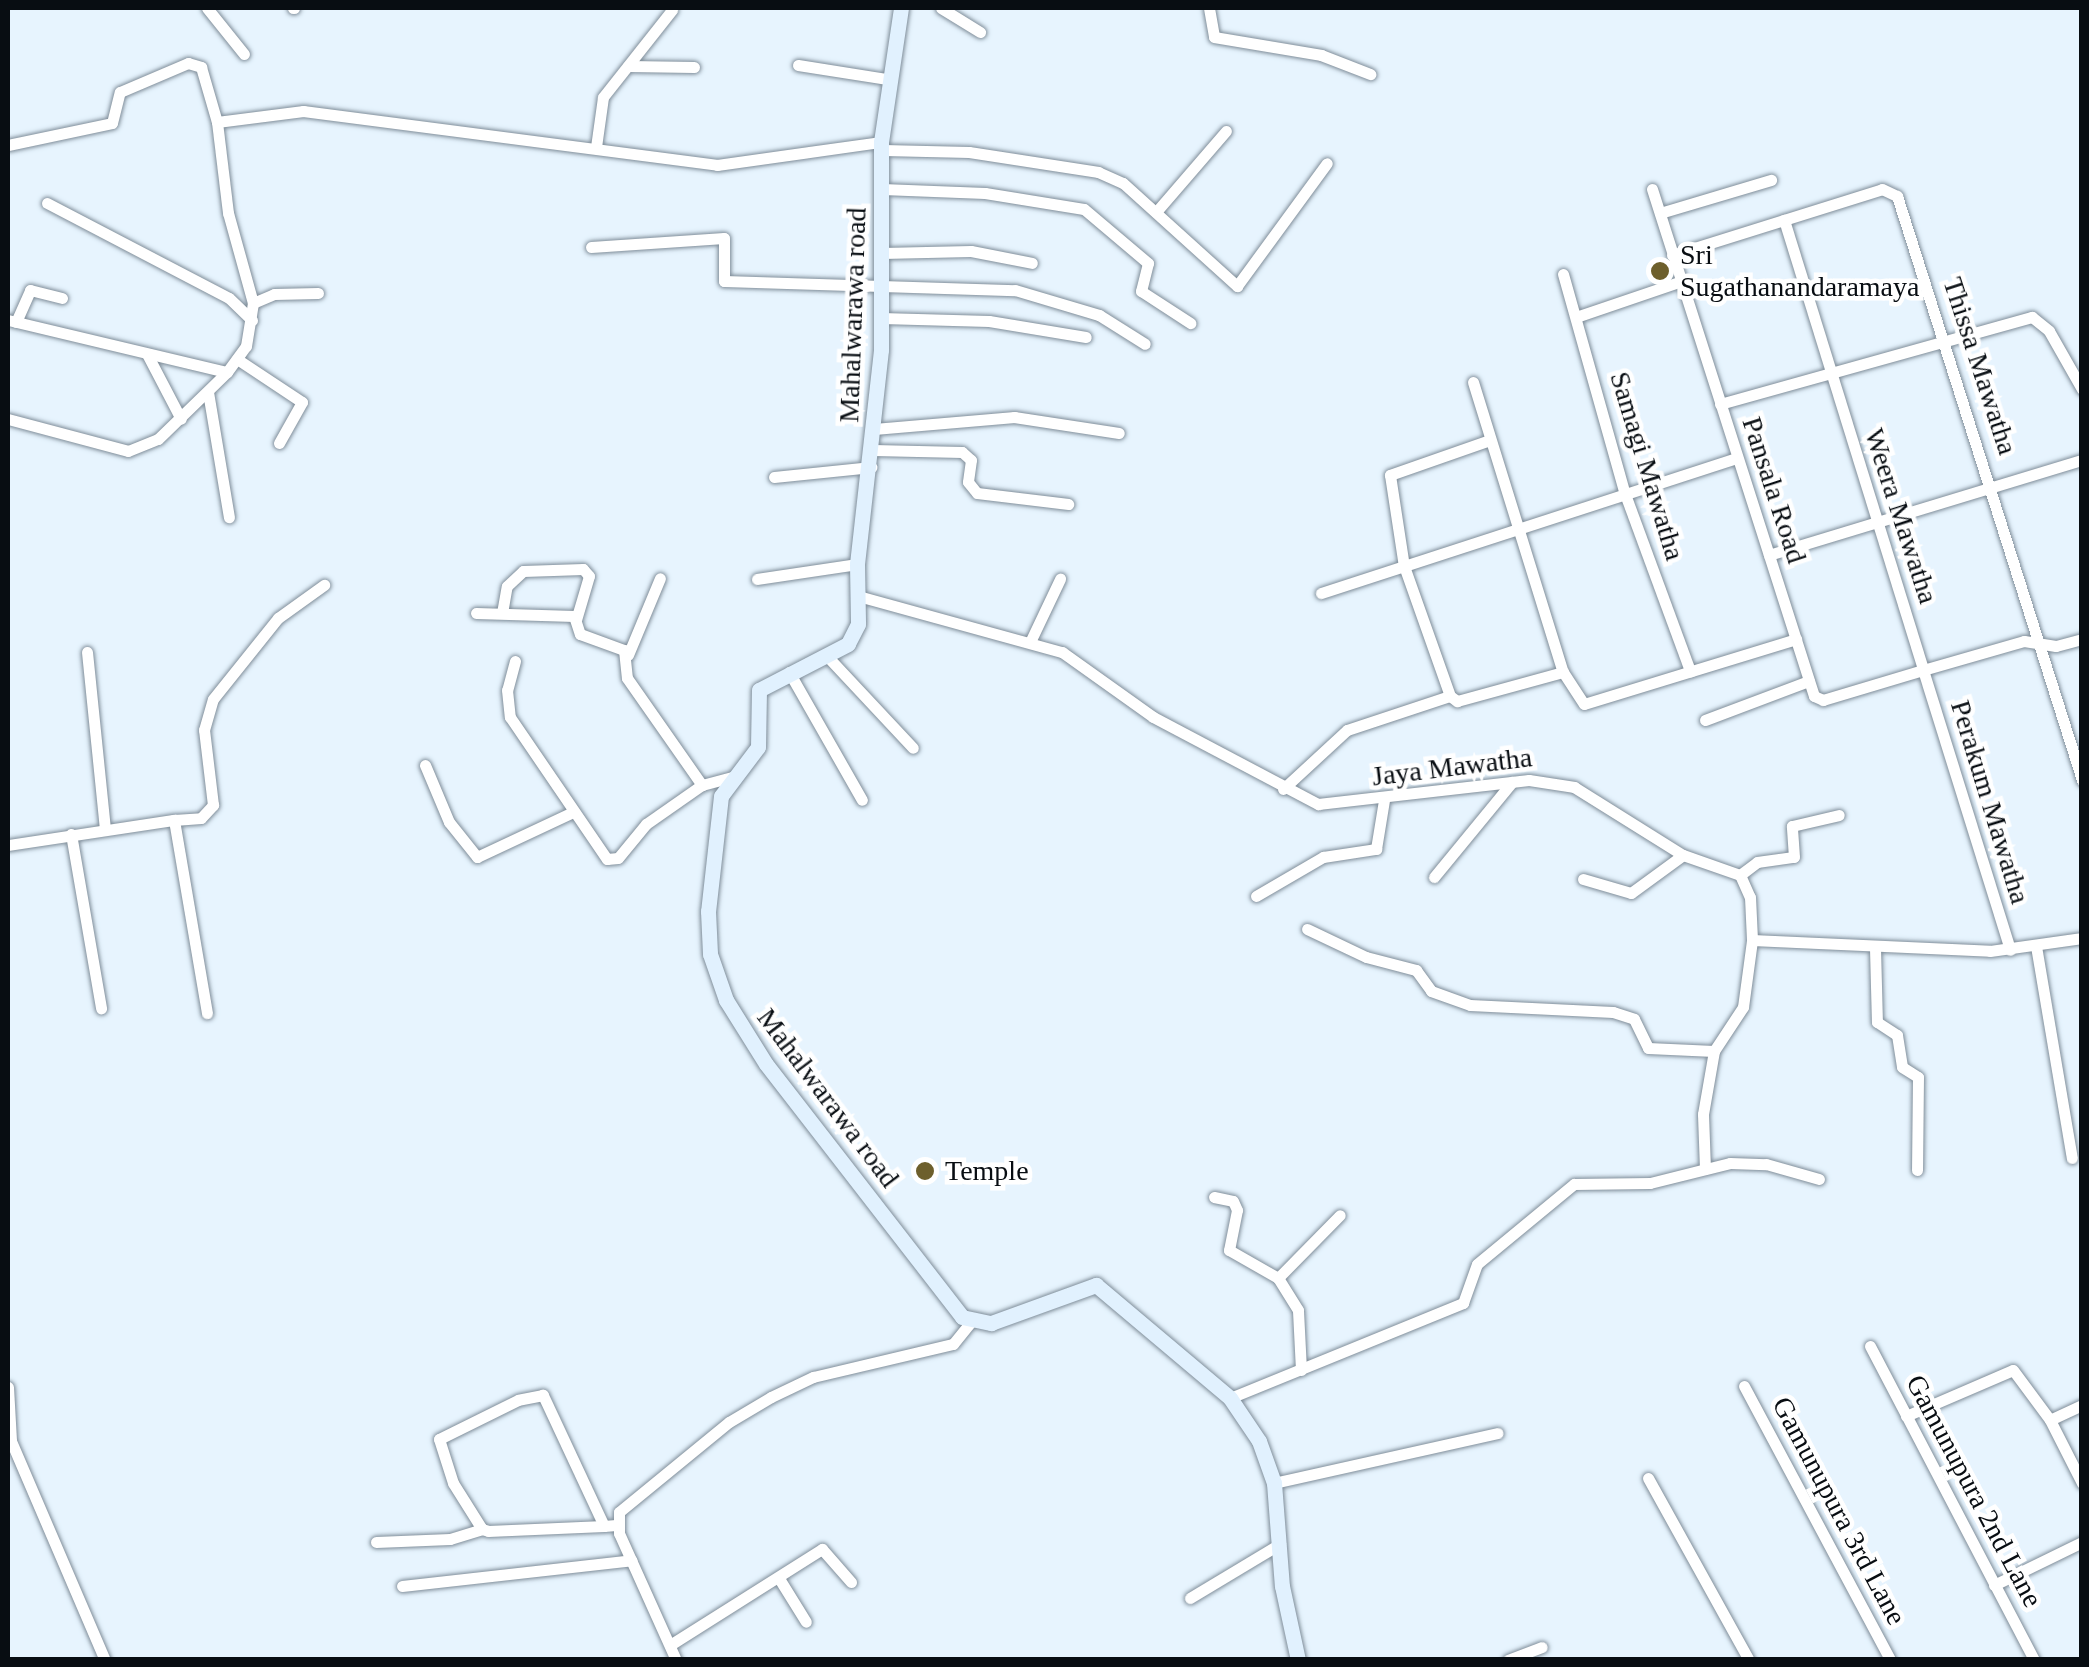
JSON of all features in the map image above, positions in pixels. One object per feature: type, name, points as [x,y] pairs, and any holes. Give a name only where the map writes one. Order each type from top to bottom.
[{"type":"street","points":[[207,8],[244,54]]},
{"type":"street","name":"Mahalwarawa road","points":[[902,8],[886,79],[882,318],[872,458],[857,564],[855,635],[759,690],[758,747],[720,796],[708,912],[710,954],[726,1000],[766,1064],[970,1323]]},
{"type":"street","points":[[940,8],[980,32]]},
{"type":"street","points":[[1208,8],[1214,37],[1321,55],[1370,74]]},
{"type":"street","points":[[596,147],[599,104],[672,10]]},
{"type":"street","points":[[8,145],[112,123],[120,92],[188,63],[201,67],[217,122],[228,212],[253,303],[252,320],[227,372],[158,439],[128,450],[8,420]]},
{"type":"street","points":[[798,64],[886,79]]},
{"type":"street","points":[[628,66],[694,67]]},
{"type":"street","points":[[217,122],[303,111],[736,165],[882,146],[1062,163],[1124,183],[1240,286],[1327,163]]},
{"type":"street","points":[[1156,212],[1226,131]]},
{"type":"street","points":[[1660,213],[1771,180]]},
{"type":"street","points":[[882,188],[985,193],[1084,209],[1148,263],[1142,292],[1190,324]]},
{"type":"street","name":"Pansala Road","points":[[1652,189],[1809,681]]},
{"type":"street","name":"Thissa Mawatha","points":[[1672,255],[1882,189],[1897,196],[1992,484],[2082,780]]},
{"type":"street","points":[[48,203],[228,298],[252,320]]},
{"type":"street","name":"Weera Mawatha","points":[[1784,220],[1923,670]]},
{"type":"street","points":[[590,247],[724,238],[724,281],[882,282],[1014,290],[1098,315],[1146,344]]},
{"type":"street","points":[[882,252],[971,251],[1032,263]]},
{"type":"street","name":"Samagi Mawatha","points":[[1564,274],[1625,494],[1690,670]]},
{"type":"street","points":[[1576,318],[1679,282]]},
{"type":"street","points":[[62,298],[30,290],[12,321],[227,372]]},
{"type":"street","points":[[253,303],[274,294],[318,293]]},
{"type":"street","points":[[1720,404],[1828,370],[2032,317],[2049,331],[2082,389]]},
{"type":"street","points":[[882,318],[988,321],[1086,338]]},
{"type":"street","points":[[148,354],[181,419]]},
{"type":"street","points":[[236,359],[300,396],[301,408],[279,443]]},
{"type":"street","points":[[1474,382],[1487,441],[1564,672],[1584,704],[1796,639]]},
{"type":"street","points":[[208,392],[228,517]]},
{"type":"street","points":[[874,429],[1014,417],[1119,433]]},
{"type":"street","points":[[1450,696],[1404,566],[1390,475],[1487,441]]},
{"type":"street","points":[[774,477],[872,458],[962,452],[971,460],[968,482],[977,492],[1068,504]]},
{"type":"street","points":[[1320,593],[1737,458]]},
{"type":"street","points":[[1769,556],[1992,484],[2082,460]]},
{"type":"street","points":[[757,580],[857,564]]},
{"type":"street","points":[[502,613],[507,586],[523,572],[584,568],[589,576],[576,620]]},
{"type":"street","points":[[660,578],[628,655],[627,678],[702,785]]},
{"type":"street","points":[[1031,640],[1060,579]]},
{"type":"street","points":[[8,845],[202,818],[214,805],[204,730],[213,698],[278,618],[324,585]]},
{"type":"street","name":"Jaya Mawatha","points":[[858,596],[1031,640],[1284,789],[1326,806],[1544,779],[1574,787],[1683,855],[1740,875]]},
{"type":"street","points":[[476,612],[570,614],[580,634],[628,655]]},
{"type":"street","points":[[1705,720],[1809,681],[1823,700],[2024,641],[2082,638]]},
{"type":"street","points":[[87,652],[105,830]]},
{"type":"street","points":[[826,654],[913,748]]},
{"type":"street","points":[[515,661],[507,690],[510,717],[573,812],[612,860],[646,824],[702,785],[732,777]]},
{"type":"street","name":"Perakum Mawatha","points":[[1923,670],[2010,950]]},
{"type":"street","points":[[790,672],[862,800]]},
{"type":"street","points":[[1284,789],[1348,730],[1450,696],[1468,701],[1564,672]]},
{"type":"street","points":[[425,765],[449,822],[477,857],[573,812]]},
{"type":"street","points":[[1434,877],[1512,782]]},
{"type":"street","points":[[1256,896],[1324,857],[1376,849],[1384,800]]},
{"type":"street","points":[[1705,1169],[1704,1114],[1714,1051],[1743,1007],[1752,940],[1750,897],[1740,875],[1756,862],[1794,857],[1792,826],[1839,815]]},
{"type":"street","points":[[174,820],[207,1013]]},
{"type":"street","points":[[71,834],[101,1008]]},
{"type":"street","points":[[1584,880],[1631,892],[1683,855]]},
{"type":"street","points":[[1306,929],[1366,957],[1416,970],[1431,991],[1470,1005],[1614,1012],[1634,1019],[1648,1048],[1714,1051]]},
{"type":"street","points":[[1752,940],[1875,948],[2010,950],[2082,938]]},
{"type":"street","points":[[2036,946],[2072,1158]]},
{"type":"street","points":[[1875,948],[1877,1022],[1897,1035],[1902,1067],[1918,1078],[1917,1170]]},
{"type":"street","points":[[1230,1398],[1462,1304],[1477,1264],[1574,1184],[1650,1184],[1705,1169],[1766,1164],[1819,1179]]},
{"type":"street","points":[[1214,1197],[1234,1201],[1238,1210],[1229,1250],[1278,1278],[1298,1310],[1301,1370]]},
{"type":"street","points":[[1278,1278],[1340,1215]]},
{"type":"street","points":[[610,1526],[624,1507],[669,1467],[771,1397],[813,1377],[953,1344],[970,1323],[991,1323],[1096,1285],[1230,1398],[1259,1440],[1274,1484],[1298,1660]]},
{"type":"street","name":"Gamunupura 2nd Lane","points":[[1870,1346],[2034,1660]]},
{"type":"street","points":[[1906,1416],[2013,1370],[2050,1420],[2082,1482]]},
{"type":"street","name":"Gamunupura 3rd Lane","points":[[1744,1386],[1890,1660]]},
{"type":"street","points":[[8,1387],[11,1441],[105,1660]]},
{"type":"street","points":[[482,1529],[453,1484],[439,1439],[538,1394],[632,1560],[676,1660]]},
{"type":"street","points":[[2050,1420],[2082,1406]]},
{"type":"street","points":[[1274,1484],[1497,1433]]},
{"type":"street","points":[[1648,1478],[1750,1660]]},
{"type":"street","points":[[376,1542],[460,1538],[482,1529],[610,1526]]},
{"type":"street","points":[[1994,1585],[2082,1542]]},
{"type":"street","points":[[1190,1598],[1280,1544]]},
{"type":"street","points":[[670,1645],[780,1580],[822,1549],[851,1582]]},
{"type":"street","points":[[402,1586],[632,1560]]},
{"type":"street","points":[[780,1580],[806,1622]]},
{"type":"street","points":[[1508,1660],[1542,1647]]},
{"type":"place","name":"Sri Sugathanandaramaya","points":[[1660,271]]},
{"type":"place","name":"Temple","points":[[925,1171]]}]
